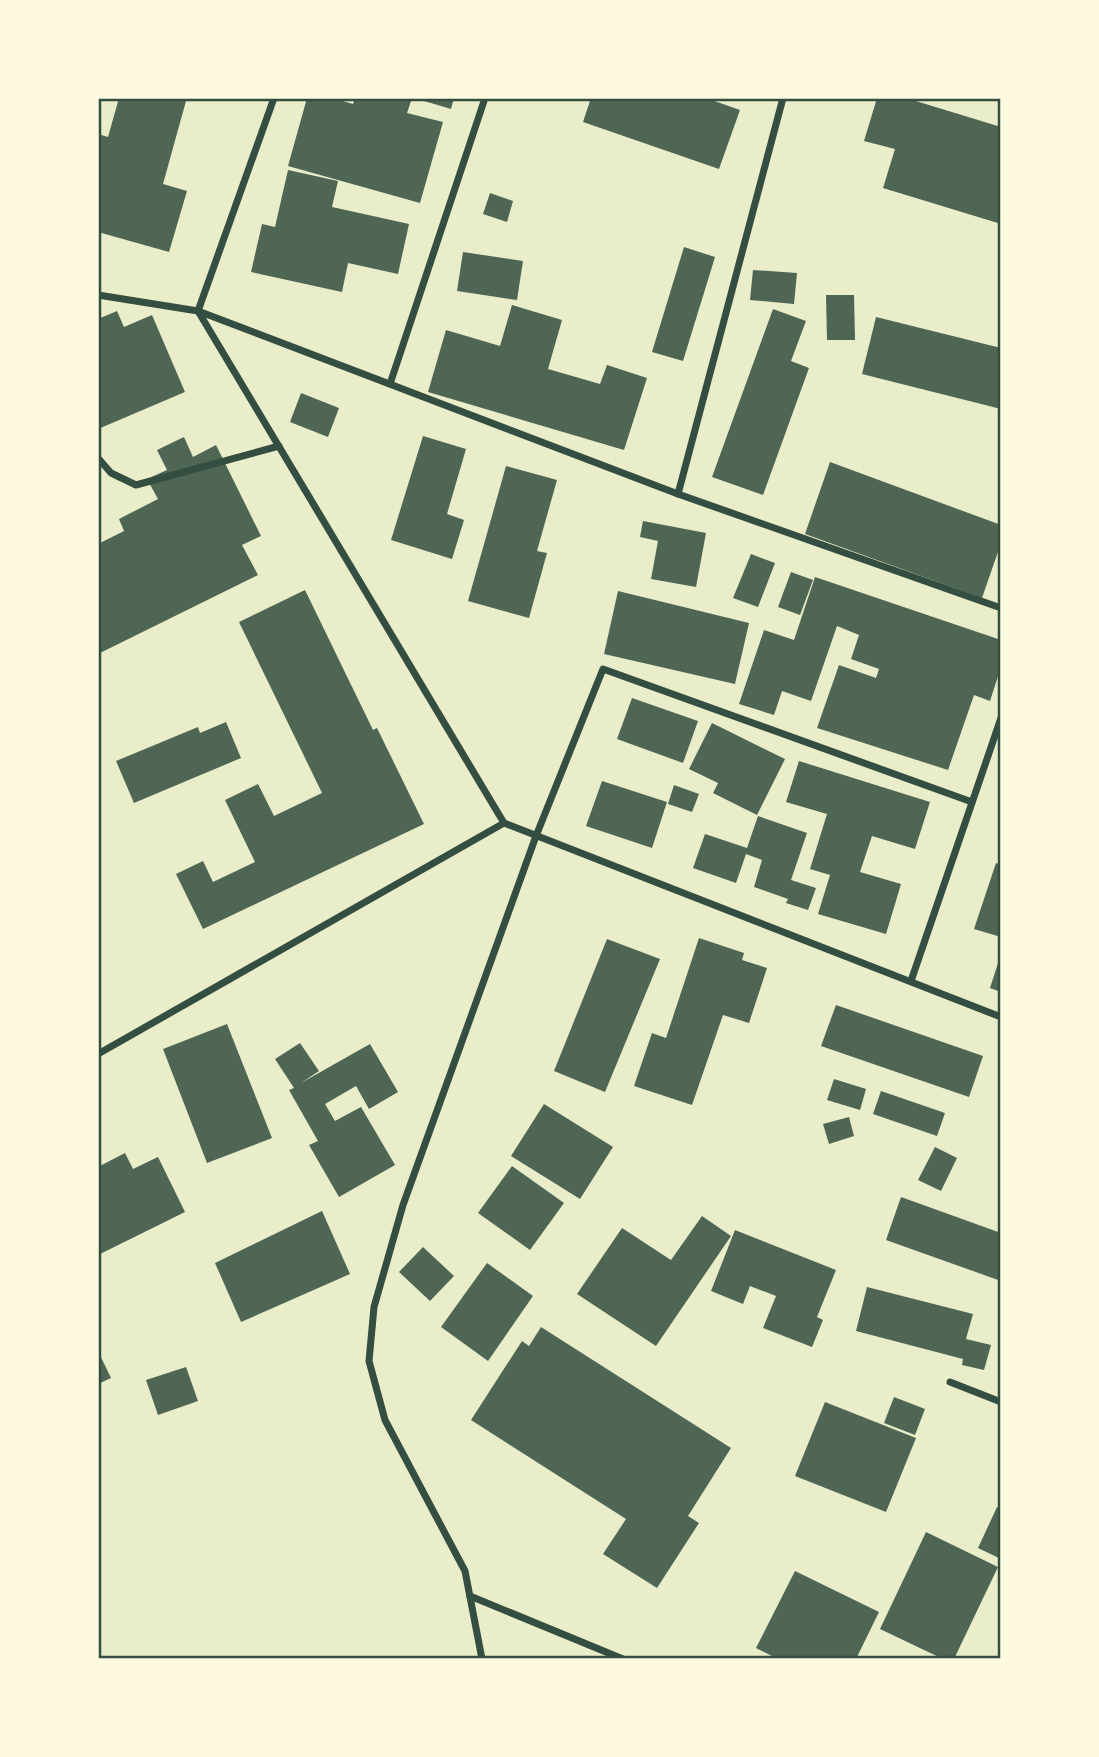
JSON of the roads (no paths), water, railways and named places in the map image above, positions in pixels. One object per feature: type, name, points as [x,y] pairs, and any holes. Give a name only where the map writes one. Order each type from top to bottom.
[{"type":"street","points":[[198,311],[274,98]]},
{"type":"street","points":[[390,384],[485,98]]},
{"type":"street","points":[[678,494],[783,98]]},
{"type":"street","points":[[98,295],[198,311],[678,494],[1001,608]]},
{"type":"street","points":[[198,311],[504,823],[1001,1017]]},
{"type":"street","points":[[98,458],[111,473],[136,485],[279,446]]},
{"type":"street","points":[[482,1659],[465,1570],[385,1420],[369,1361],[374,1307],[403,1205],[536,836],[603,669],[972,802]]},
{"type":"street","points":[[911,981],[1001,718]]},
{"type":"street","points":[[992,744],[1001,747]]},
{"type":"street","points":[[98,1054],[504,823]]},
{"type":"street","points":[[950,1382],[1001,1402]]},
{"type":"street","points":[[470,1596],[623,1659]]}]
